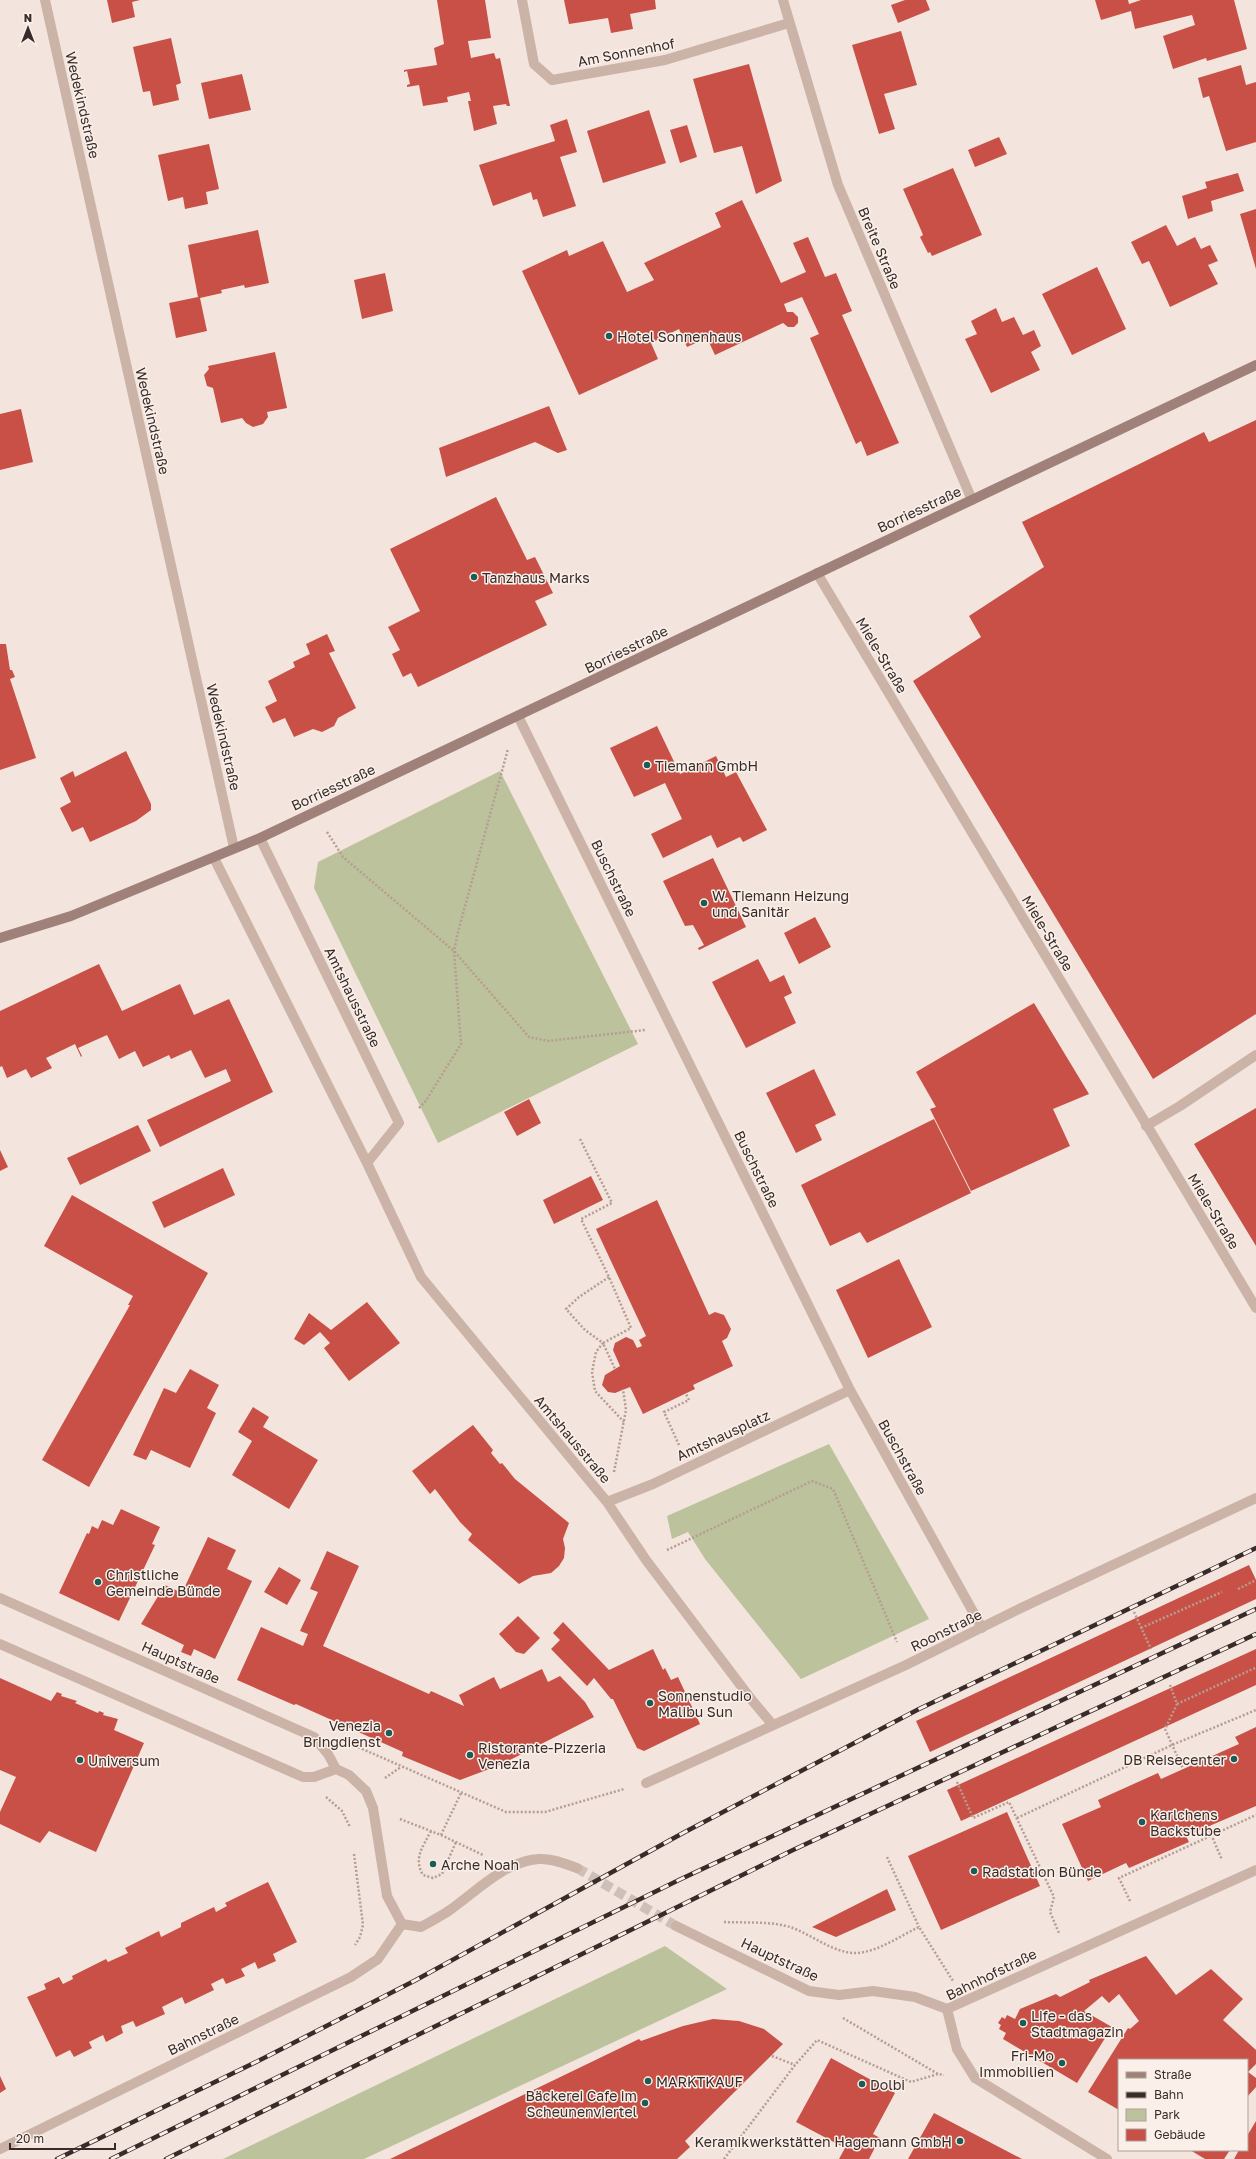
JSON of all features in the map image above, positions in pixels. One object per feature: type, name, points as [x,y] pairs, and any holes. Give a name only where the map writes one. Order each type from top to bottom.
[{"type":"main road","name":"Borriesstraße","points":[[0,938],[71,916],[260,838],[314,811],[518,716],[1256,365]]},
{"type":"street","name":"Wedekindstraße","points":[[45,0],[234,848]]},
{"type":"street","name":"Am Sonnenhof","points":[[522,0],[534,64],[552,80],[665,60],[789,23]]},
{"type":"street","name":"Breite Straße","points":[[783,0],[838,185],[972,500]]},
{"type":"street","name":"Miele-Straße","points":[[816,573],[1256,1308]]},
{"type":"street","name":"Buschstraße","points":[[518,716],[850,1390],[982,1628]]},
{"type":"street","name":"Amtshausstraße","points":[[260,838],[399,1123]]},
{"type":"street","name":"Amtshausstraße","points":[[214,858],[367,1163],[421,1277],[607,1502],[646,1560],[751,1699],[772,1724]]},
{"type":"street","points":[[1146,1126],[1180,1106],[1256,1055]]},
{"type":"street","points":[[367,1163],[399,1123]]},
{"type":"street","name":"Amtshausplatz","points":[[607,1502],[689,1467],[850,1390]]},
{"type":"street","name":"Roonstraße","points":[[646,1783],[772,1724],[906,1665],[1256,1498]]},
{"type":"street","name":"Hauptstraße","points":[[0,1598],[314,1737],[328,1754],[336,1769]]},
{"type":"street","points":[[0,1644],[303,1778],[314,1777],[336,1769],[349,1775],[366,1791],[373,1808],[387,1896],[402,1924],[421,1927],[446,1913],[505,1870],[522,1862],[540,1859],[558,1861],[577,1868]]},
{"type":"street","name":"Bahnhofstraße","points":[[1107,2159],[975,2078],[957,2049],[947,2009],[1256,1870]]},
{"type":"street","name":"Bahnstraße","points":[[0,2149],[351,1977],[378,1959],[402,1924]]},
{"type":"street","name":"Hauptstraße","points":[[676,1926],[809,1991],[839,1995],[873,1991],[915,1997],[947,2009]]},
{"type":"path","points":[[399,1123],[425,1102],[461,1044],[454,951],[499,779],[518,716]]},
{"type":"path","points":[[314,811],[343,857],[454,951],[529,1037],[548,1041],[672,1028]]},
{"type":"path","points":[[580,1139],[612,1203],[581,1219],[610,1277],[631,1328],[603,1343],[596,1352],[592,1372],[595,1391],[624,1422]]},
{"type":"path","points":[[610,1277],[579,1296],[566,1309],[585,1330],[603,1343],[609,1351],[615,1369]]},
{"type":"path","points":[[607,1502],[626,1410],[623,1389]]},
{"type":"path","points":[[686,1394],[689,1400],[664,1412],[689,1467]]},
{"type":"path","points":[[646,1560],[812,1481],[833,1489],[906,1665]]},
{"type":"path","points":[[1238,1589],[1256,1580]]},
{"type":"path","points":[[1141,1628],[1222,1592]]},
{"type":"path","points":[[1134,1612],[1151,1649]]},
{"type":"path","points":[[1183,1769],[1165,1728],[1176,1704],[1255,1668]]},
{"type":"path","points":[[1170,1685],[1176,1704]]},
{"type":"path","points":[[1017,1818],[1172,1745],[1256,1710]]},
{"type":"path","points":[[349,1744],[506,1812],[545,1812],[646,1783]]},
{"type":"path","points":[[303,1778],[342,1811],[350,1829]]},
{"type":"path","points":[[957,1782],[973,1818],[1009,1802],[1054,1897],[1050,1912],[1068,1954]]},
{"type":"path","points":[[441,1835],[461,1793]]},
{"type":"path","points":[[1119,1878],[1256,1816]]},
{"type":"path","points":[[412,1824],[432,1831],[474,1850]]},
{"type":"path","points":[[1208,1827],[1216,1846]]},
{"type":"path","points":[[432,1831],[418,1857],[418,1867],[423,1875],[433,1878],[442,1874],[456,1842]]},
{"type":"path","points":[[352,1950],[360,1937],[363,1925],[354,1851]]},
{"type":"path","points":[[887,1857],[919,1927],[965,2000]]},
{"type":"path","points":[[755,1924],[776,1924],[792,1928],[844,1952],[854,1953],[867,1952],[919,1927]]},
{"type":"path","points":[[848,2022],[938,2074]]},
{"type":"path","points":[[724,2159],[795,2066],[817,2040],[912,2082],[938,2074],[975,2078]]},
{"type":"path","points":[[772,2056],[795,2066]]},
{"type":"green space","points":[[500,771],[638,1044],[438,1143],[314,888],[318,862]]},
{"type":"green space","points":[[829,1444],[929,1619],[801,1679],[705,1559],[688,1532],[672,1539],[667,1516]]},
{"type":"green space","points":[[665,1946],[727,1989],[364,2159],[223,2159]]},
{"type":"building","points":[[107,0],[140,0],[132,2],[135,17],[112,23]]},
{"type":"building","points":[[437,0],[485,0],[491,38],[468,41],[471,58],[494,53],[496,59],[500,58],[510,106],[507,106],[506,104],[493,106],[497,124],[474,131],[468,101],[471,101],[469,92],[447,97],[448,102],[423,106],[419,85],[407,87],[407,85],[410,84],[407,71],[404,72],[404,70],[437,65],[434,48],[444,44]]},
{"type":"building","points":[[564,0],[655,0],[656,9],[630,14],[633,29],[611,33],[608,18],[569,24]]},
{"type":"building","points":[[905,0],[926,0],[930,10],[898,23],[891,5]]},
{"type":"building","points":[[1095,0],[1128,0],[1129,4],[1141,0],[1234,0],[1247,49],[1207,61],[1206,58],[1173,69],[1163,36],[1195,25],[1192,15],[1135,29],[1131,11],[1101,20]]},
{"type":"building","points":[[901,31],[917,85],[884,94],[895,129],[879,134],[852,45]]},
{"type":"building","points":[[171,38],[181,83],[176,85],[179,100],[153,106],[150,91],[143,92],[133,47]]},
{"type":"building","points":[[749,64],[782,181],[756,194],[742,146],[714,153],[693,79]]},
{"type":"building","points":[[1241,65],[1246,85],[1256,82],[1256,142],[1226,151],[1209,96],[1203,98],[1198,78]]},
{"type":"building","points":[[242,74],[251,110],[209,119],[201,83]]},
{"type":"building","points":[[649,110],[666,163],[603,183],[587,131]]},
{"type":"building","points":[[567,119],[577,152],[560,157],[576,206],[543,217],[537,199],[533,200],[531,192],[493,206],[479,165],[555,141],[550,125]]},
{"type":"building","points":[[687,125],[697,157],[680,163],[670,130]]},
{"type":"building","points":[[999,137],[1007,154],[975,167],[968,150]]},
{"type":"building","points":[[209,144],[219,189],[206,192],[208,204],[185,209],[183,197],[168,201],[158,155]]},
{"type":"building","points":[[953,168],[982,235],[932,256],[930,252],[928,253],[920,237],[923,235],[903,189]]},
{"type":"building","points":[[1238,173],[1244,191],[1211,201],[1213,211],[1188,219],[1182,196],[1207,188],[1205,182]]},
{"type":"building","name":"Hotel Sonnenhaus","points":[[742,200],[781,283],[806,272],[793,243],[808,237],[825,277],[836,273],[852,311],[842,315],[899,443],[867,456],[861,441],[856,444],[810,338],[819,334],[802,297],[784,304],[787,312],[793,312],[798,317],[798,323],[794,327],[788,327],[783,323],[715,355],[707,338],[687,347],[679,329],[651,343],[658,359],[579,395],[522,271],[567,250],[569,256],[603,241],[627,292],[654,280],[644,263],[721,227],[715,213]]},
{"type":"building","points":[[1256,209],[1256,269],[1240,214]]},
{"type":"building","points":[[1166,225],[1177,246],[1195,237],[1201,249],[1210,245],[1218,261],[1208,265],[1218,284],[1170,307],[1149,261],[1142,264],[1131,242]]},
{"type":"building","points":[[258,230],[269,283],[245,288],[244,285],[221,290],[222,293],[200,298],[207,331],[176,338],[169,303],[198,297],[188,245]]},
{"type":"building","points":[[1097,267],[1126,329],[1072,355],[1042,294]]},
{"type":"building","points":[[385,273],[393,311],[362,319],[354,280]]},
{"type":"building","points":[[996,308],[1002,322],[1014,317],[1023,335],[1034,330],[1041,346],[1031,352],[1040,370],[991,393],[965,339],[977,334],[971,321]]},
{"type":"building","points":[[275,352],[287,408],[267,412],[268,417],[263,424],[253,427],[246,423],[242,418],[221,423],[213,388],[207,386],[204,375],[209,369],[208,366]]},
{"type":"building","points":[[549,406],[567,450],[558,453],[535,442],[446,477],[439,448]]},
{"type":"building","points":[[21,409],[33,462],[0,470],[0,414]]},
{"type":"building","points":[[1256,420],[1256,1014],[1153,1079],[913,681],[981,637],[969,616],[1044,567],[1022,522],[1204,432],[1209,442]]},
{"type":"building","name":"Tanzhaus Marks","points":[[496,497],[527,560],[535,557],[553,593],[535,601],[547,625],[418,687],[411,673],[403,677],[392,654],[400,650],[388,627],[420,611],[390,549]]},
{"type":"building","points":[[327,634],[335,651],[329,653],[356,708],[338,718],[334,726],[322,732],[313,729],[294,737],[285,718],[273,723],[265,707],[277,701],[268,681],[295,667],[293,662],[310,654],[306,644]]},
{"type":"building","points":[[0,644],[6,644],[10,670],[12,670],[15,677],[10,679],[36,758],[0,770]]},
{"type":"building","points":[[657,726],[680,774],[716,756],[726,777],[736,772],[767,830],[743,842],[740,837],[717,848],[711,835],[663,858],[651,834],[682,819],[665,783],[634,797],[610,748]]},
{"type":"building","points":[[126,751],[151,804],[151,810],[136,821],[90,842],[83,827],[72,832],[60,808],[71,802],[60,778],[73,771],[75,777]]},
{"type":"building","name":"W. Tiemann Heizung und Sanitär","points":[[713,858],[746,927],[699,950],[698,948],[704,945],[693,925],[685,926],[663,881]]},
{"type":"building","points":[[815,917],[831,947],[799,964],[784,933]]},
{"type":"building","points":[[758,959],[770,982],[784,975],[792,993],[784,997],[796,1023],[746,1048],[712,982]]},
{"type":"building","points":[[99,964],[122,1011],[180,984],[194,1015],[229,999],[273,1092],[160,1147],[147,1120],[231,1081],[226,1069],[205,1078],[191,1050],[171,1059],[169,1055],[143,1067],[135,1051],[119,1059],[107,1035],[78,1048],[82,1056],[81,1057],[75,1044],[46,1058],[52,1068],[31,1078],[26,1069],[7,1078],[2,1066],[0,1067],[0,1011]]},
{"type":"building","points":[[1034,1003],[1089,1094],[1053,1109],[1070,1146],[971,1191],[930,1109],[936,1107],[916,1072]]},
{"type":"building","points":[[814,1069],[836,1115],[815,1125],[822,1140],[796,1153],[766,1093]]},
{"type":"building","points":[[529,1099],[541,1123],[517,1136],[504,1112]]},
{"type":"building","points":[[1256,1108],[1256,1246],[1194,1144]]},
{"type":"building","points":[[934,1119],[971,1193],[867,1243],[860,1232],[830,1246],[801,1185]]},
{"type":"building","points":[[138,1125],[151,1151],[80,1185],[67,1158]]},
{"type":"building","points":[[0,1150],[8,1167],[0,1171]]},
{"type":"building","points":[[223,1168],[235,1195],[164,1228],[152,1202]]},
{"type":"building","points":[[591,1176],[603,1200],[554,1224],[543,1200]]},
{"type":"building","points":[[72,1195],[208,1273],[89,1487],[42,1460],[130,1305],[128,1305],[133,1296],[44,1246]]},
{"type":"building","points":[[657,1200],[709,1315],[715,1312],[724,1315],[731,1329],[727,1338],[722,1341],[733,1366],[693,1385],[695,1389],[643,1414],[630,1387],[615,1393],[608,1392],[602,1385],[605,1375],[620,1366],[613,1350],[615,1343],[626,1337],[633,1340],[637,1348],[642,1346],[639,1340],[646,1336],[596,1229]]},
{"type":"building","points":[[899,1259],[932,1327],[868,1358],[836,1290]]},
{"type":"building","points":[[367,1302],[400,1343],[349,1381],[324,1348],[330,1343],[320,1332],[304,1345],[294,1339],[309,1313],[331,1330]]},
{"type":"building","points":[[190,1369],[219,1385],[207,1408],[216,1413],[190,1468],[151,1450],[146,1460],[133,1455],[164,1388],[176,1393]]},
{"type":"building","points":[[253,1407],[269,1417],[263,1427],[318,1460],[289,1509],[232,1475],[252,1441],[238,1432]]},
{"type":"building","points":[[473,1425],[493,1450],[491,1453],[500,1464],[502,1463],[515,1479],[569,1523],[563,1539],[565,1548],[564,1558],[559,1566],[551,1573],[533,1576],[519,1584],[468,1540],[472,1534],[460,1522],[435,1489],[430,1494],[412,1471]]},
{"type":"building","points":[[121,1509],[160,1527],[152,1544],[155,1545],[119,1621],[59,1593],[87,1533],[89,1534],[92,1526],[98,1529],[102,1520],[113,1525]]},
{"type":"building","points":[[208,1537],[236,1550],[227,1569],[252,1581],[215,1659],[194,1649],[191,1656],[181,1652],[184,1645],[141,1624],[165,1585],[182,1593]]},
{"type":"building","points":[[327,1551],[359,1566],[323,1646],[429,1694],[431,1691],[464,1706],[459,1695],[494,1677],[500,1689],[542,1669],[548,1682],[560,1676],[585,1702],[594,1717],[500,1765],[460,1780],[402,1756],[403,1752],[296,1704],[294,1705],[237,1680],[261,1627],[303,1646],[308,1634],[300,1631],[318,1592],[310,1589]]},
{"type":"building","points":[[1249,1565],[1256,1580],[1256,1599],[930,1752],[916,1721]]},
{"type":"building","points":[[279,1567],[301,1580],[287,1605],[264,1592]]},
{"type":"building","points":[[518,1616],[540,1638],[524,1654],[516,1652],[499,1634]]},
{"type":"building","points":[[563,1622],[609,1670],[653,1649],[663,1670],[665,1668],[671,1680],[678,1677],[700,1724],[644,1751],[637,1748],[613,1699],[611,1699],[594,1678],[587,1686],[551,1649],[560,1640],[553,1633]]},
{"type":"building","points":[[1256,1649],[1256,1685],[961,1821],[947,1790]]},
{"type":"building","name":"Universum","points":[[0,1678],[51,1701],[57,1692],[62,1694],[61,1696],[77,1701],[75,1703],[98,1713],[99,1711],[104,1713],[103,1715],[118,1719],[114,1730],[144,1743],[96,1852],[49,1831],[40,1843],[0,1824],[0,1812],[16,1777],[0,1770]]},
{"type":"building","points":[[1256,1727],[1256,1806],[1186,1836],[1189,1842],[1129,1868],[1126,1863],[1088,1881],[1062,1824],[1101,1807],[1098,1800],[1158,1773],[1161,1779],[1239,1744],[1235,1737]]},
{"type":"building","name":"Radstation Bünde","points":[[1007,1812],[1040,1886],[941,1930],[908,1856]]},
{"type":"building","points":[[268,1882],[297,1942],[273,1954],[276,1961],[258,1969],[255,1962],[241,1969],[245,1976],[226,1984],[223,1978],[211,1984],[214,1990],[185,2004],[182,1997],[162,2007],[165,2014],[136,2027],[133,2021],[121,2026],[123,2033],[106,2042],[103,2035],[89,2042],[92,2048],[74,2057],[70,2050],[56,2057],[27,1997],[46,1989],[44,1984],[59,1977],[63,1984],[73,1979],[72,1976],[106,1959],[108,1962],[128,1953],[125,1948],[159,1931],[161,1937],[181,1927],[181,1923],[214,1907],[216,1912],[227,1906],[225,1903]]},
{"type":"building","points":[[887,1889],[896,1910],[836,1937],[812,1927]]},
{"type":"building","points":[[1146,1956],[1176,1995],[1211,1969],[1243,1999],[1223,2020],[1256,2050],[1256,2064],[1248,2072],[1248,2059],[1118,2059],[1118,2109],[1088,2092],[1128,2028],[1130,2029],[1139,2021],[1119,1994],[1109,2003],[1102,1996],[1084,2011],[1112,2027],[1077,2083],[1003,2039],[1006,2033],[999,2029],[1001,2025],[998,2023],[1002,2017],[1005,2019],[1007,2015],[1015,2019],[1020,2009],[1056,1994],[1060,1997],[1090,1982],[1089,1980]]},
{"type":"building","name":"MARKTKAUF","points":[[713,2019],[739,2021],[764,2029],[783,2044],[685,2141],[690,2147],[677,2159],[390,2159],[639,2039],[641,2041],[683,2026]]},
{"type":"building","points":[[831,2058],[895,2093],[873,2134],[880,2138],[869,2159],[839,2159],[845,2148],[796,2122]]},
{"type":"building","points":[[1248,2072],[1256,2078],[1256,2087],[1248,2096]]},
{"type":"building","points":[[0,2076],[6,2089],[0,2093]]},
{"type":"building","points":[[934,2113],[999,2147],[1022,2159],[908,2159]]},
{"type":"building","points":[[1256,2121],[1256,2159],[1234,2159],[1238,2151],[1248,2151],[1248,2134]]},
{"type":"building","points":[[1192,2151],[1229,2151],[1224,2159],[1205,2159]]},
{"type":"tunnel","points":[[577,1868],[676,1926]]},
{"type":"railway","points":[[57,2159],[264,2058],[416,1980],[683,1833],[919,1709],[1256,1548]]},
{"type":"railway","points":[[111,2159],[681,1879],[1256,1609]]},
{"type":"railway","points":[[166,2159],[793,1850],[1256,1634]]},
{"type":"place","name":"Hotel Sonnenhaus","points":[[609,336]]},
{"type":"place","name":"Tanzhaus Marks","points":[[474,577]]},
{"type":"place","name":"Tiemann GmbH","points":[[647,765]]},
{"type":"place","name":"W. Tiemann Heizung und Sanitär","points":[[704,903]]},
{"type":"place","name":"Christliche Gemeinde Bünde","points":[[98,1582]]},
{"type":"place","name":"Sonnenstudio Malibu Sun","points":[[650,1703]]},
{"type":"place","name":"Venezia Bringdienst","points":[[389,1733]]},
{"type":"place","name":"Ristorante-Pizzeria Venezia","points":[[470,1755]]},
{"type":"place","name":"DB Reisecenter","points":[[1234,1759]]},
{"type":"place","name":"Universum","points":[[80,1760]]},
{"type":"place","name":"Karlchens Backstube","points":[[1142,1822]]},
{"type":"place","name":"Arche Noah","points":[[433,1864]]},
{"type":"place","name":"Radstation Bünde","points":[[974,1871]]},
{"type":"place","name":"Life - das Stadtmagazin","points":[[1023,2023]]},
{"type":"place","name":"Fri-Mo Immobilien","points":[[1062,2063]]},
{"type":"place","name":"MARKTKAUF","points":[[648,2081]]},
{"type":"place","name":"Dolbi","points":[[862,2084]]},
{"type":"place","name":"Bäckerei Cafe im Scheunenviertel","points":[[645,2103]]},
{"type":"place","name":"Keramikwerkstätten Hagemann GmbH","points":[[960,2141]]}]
